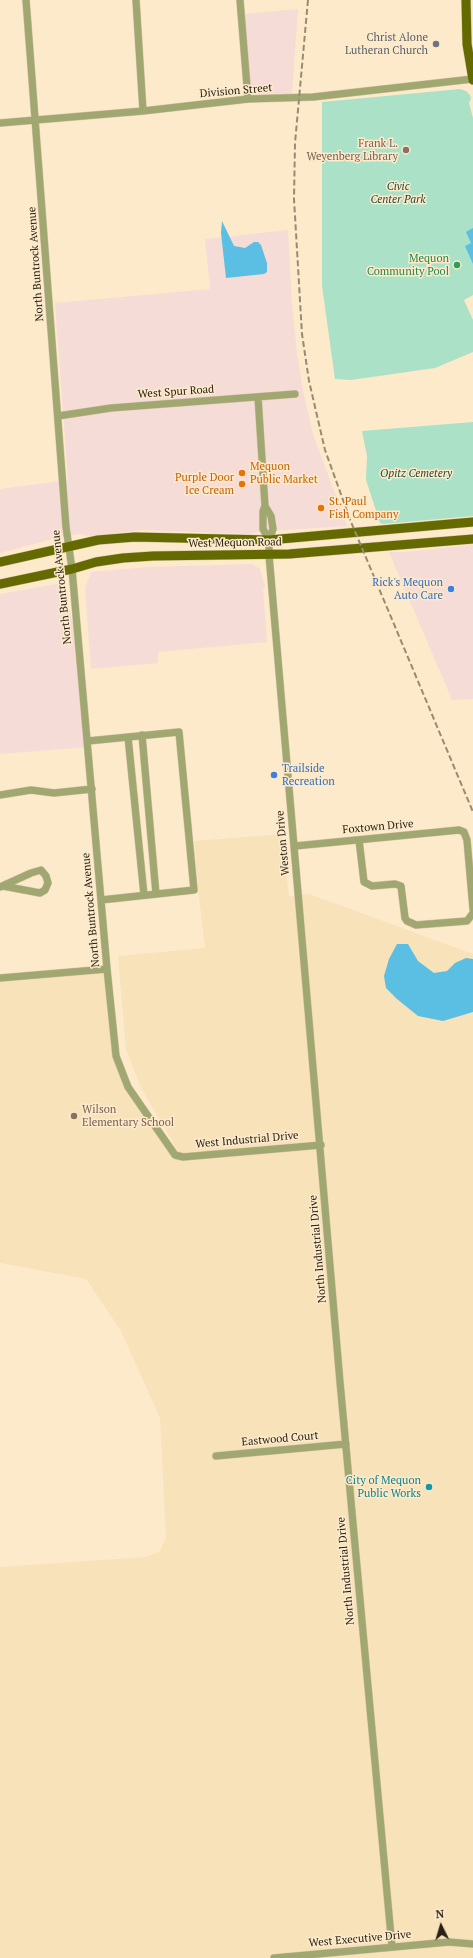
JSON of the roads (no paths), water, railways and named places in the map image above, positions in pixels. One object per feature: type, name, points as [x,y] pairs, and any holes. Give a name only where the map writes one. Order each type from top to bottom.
[{"type":"main road","points":[[466,0],[467,44],[473,80]]},
{"type":"main road","points":[[469,522],[469,539]]},
{"type":"main road","name":"West Mequon Road","points":[[0,562],[68,545],[98,540],[135,537],[269,540],[469,522]]},
{"type":"main road","name":"West Mequon Road","points":[[0,584],[72,569],[96,562],[123,558],[153,556],[270,555],[469,539]]},
{"type":"street","name":"North Buntrock Avenue","points":[[26,0],[68,545],[72,569],[88,741],[100,900],[114,1043],[121,1070],[128,1087],[175,1155]]},
{"type":"street","points":[[136,0],[143,111]]},
{"type":"street","points":[[240,0],[248,99]]},
{"type":"street","name":"Division Street","points":[[0,123],[143,111],[248,99],[313,97],[473,80]]},
{"type":"street","name":"West Spur Road","points":[[58,416],[111,408],[295,394]]},
{"type":"street","name":"Weston Drive","points":[[258,397],[265,506],[271,516],[272,522],[269,540],[270,555],[321,1145]]},
{"type":"street","points":[[88,741],[178,732],[194,890],[100,900]]},
{"type":"street","points":[[142,735],[156,894]]},
{"type":"street","points":[[128,737],[144,895]]},
{"type":"street","points":[[0,795],[31,790],[54,793],[92,790]]},
{"type":"street","name":"Foxtown Drive","points":[[294,846],[459,830],[464,832],[467,840],[473,909]]},
{"type":"street","points":[[359,840],[364,882],[372,886],[395,884],[401,886],[405,918],[407,921],[416,925],[467,921],[473,913]]},
{"type":"street","points":[[41,870],[46,876],[48,883],[45,890],[40,893],[1,887],[31,872],[41,870]]},
{"type":"street","points":[[0,978],[107,969]]},
{"type":"street","name":"West Industrial Drive","points":[[175,1155],[183,1157],[321,1145]]},
{"type":"street","name":"North Industrial Drive","points":[[321,1145],[346,1444],[392,1948]]},
{"type":"street","name":"Eastwood Court","points":[[216,1456],[346,1444]]},
{"type":"street","name":"West Executive Drive","points":[[274,1958],[449,1942],[473,1944]]},
{"type":"water","points":[[222,221],[234,246],[245,248],[254,242],[258,242],[261,245],[267,263],[267,272],[264,274],[226,278],[221,233]]},
{"type":"water","points":[[473,228],[473,264],[465,246],[471,243],[466,232]]},
{"type":"water","points":[[397,944],[408,944],[418,961],[434,973],[447,971],[455,963],[466,958],[473,959],[473,1012],[443,1021],[418,1016],[397,999],[386,988],[384,976],[389,959]]},
{"type":"railway","points":[[308,0],[295,143],[294,199],[302,334],[309,381],[325,450],[351,522],[473,812]]},
{"type":"place","name":"Christ Alone Lutheran Church","points":[[436,44]]},
{"type":"place","name":"Frank L. Weyenberg Library","points":[[406,150]]},
{"type":"place","name":"Mequon Community Pool","points":[[457,265]]},
{"type":"place","name":"Mequon Public Market","points":[[242,473]]},
{"type":"place","name":"Purple Door Ice Cream","points":[[242,484]]},
{"type":"place","name":"St. Paul Fish Company","points":[[321,508]]},
{"type":"place","name":"Rick's Mequon Auto Care","points":[[451,589]]},
{"type":"place","name":"Trailside Recreation","points":[[274,775]]},
{"type":"place","name":"Wilson Elementary School","points":[[74,1116]]},
{"type":"place","name":"City of Mequon Public Works","points":[[429,1487]]},
{"type":"park label","name":"Civic Center Park","points":[[398,193]]},
{"type":"park label","name":"Opitz Cemetery","points":[[416,474]]}]
